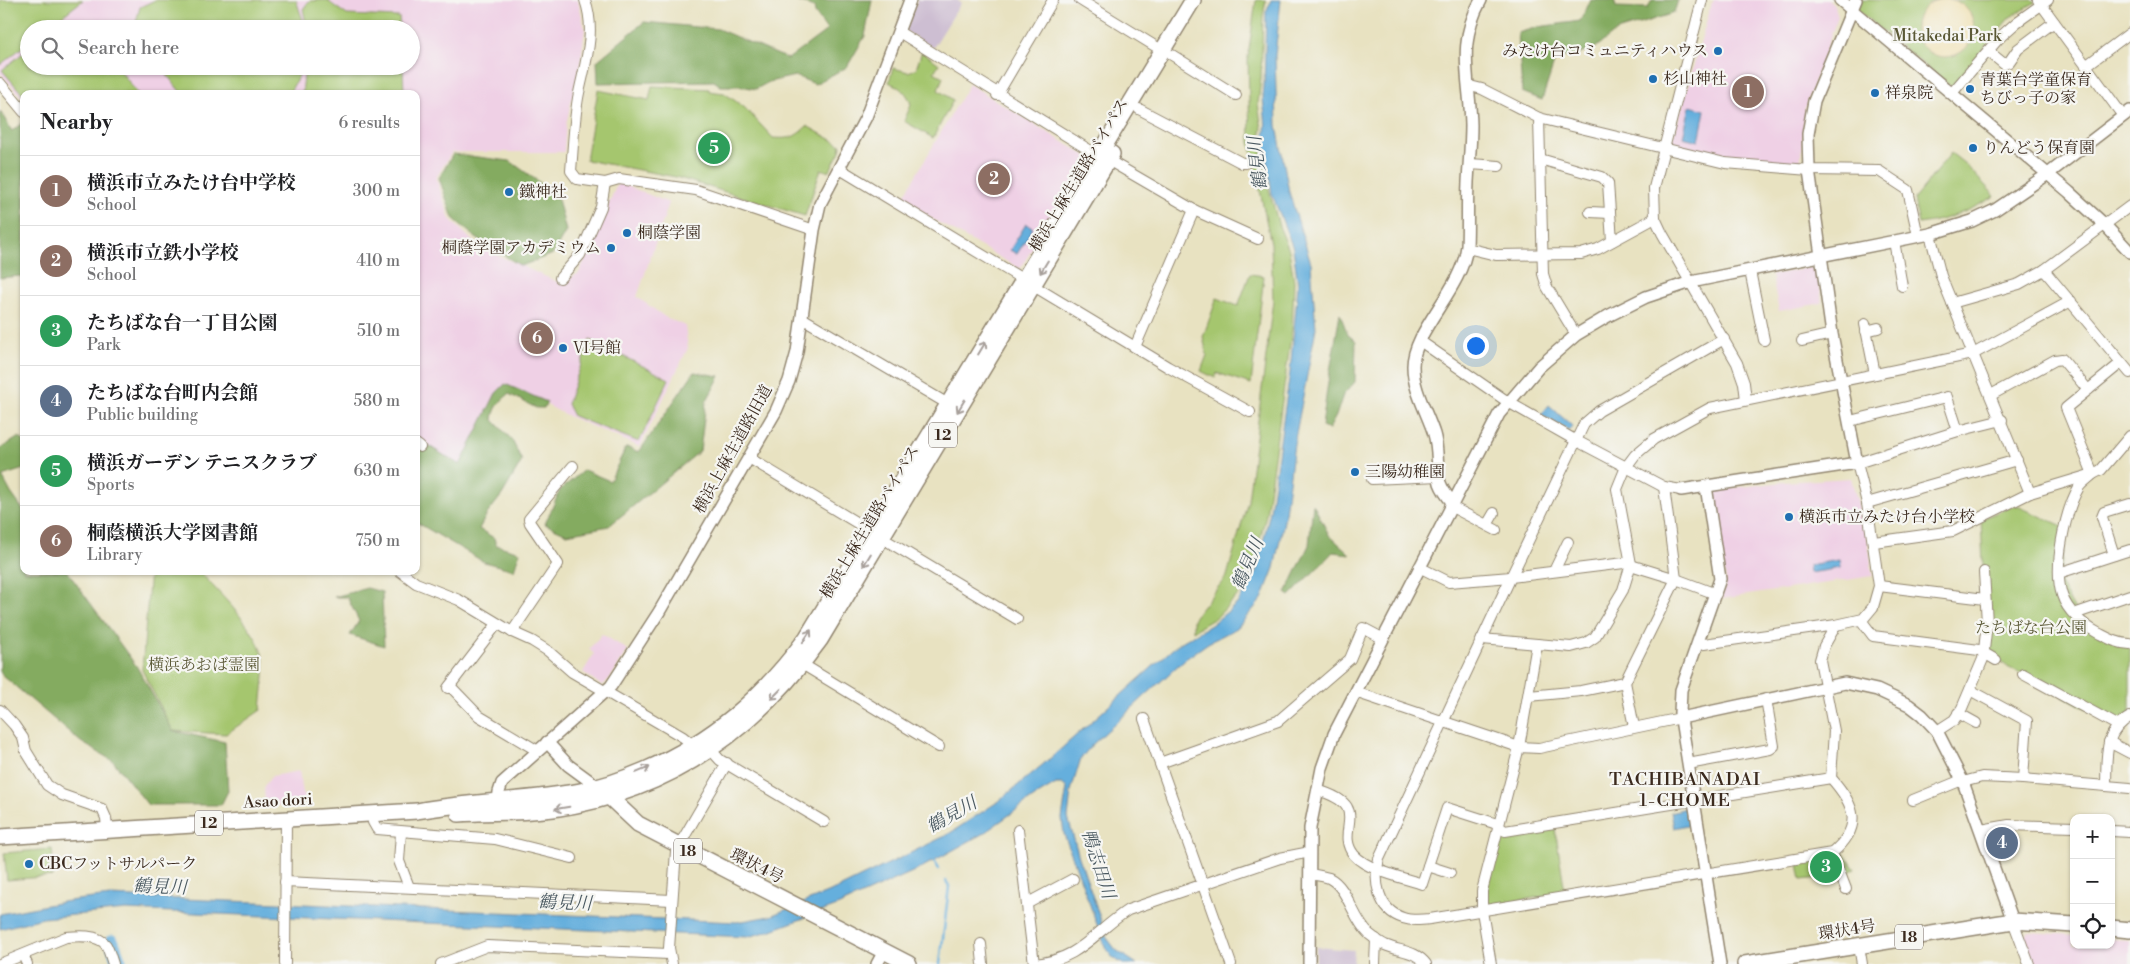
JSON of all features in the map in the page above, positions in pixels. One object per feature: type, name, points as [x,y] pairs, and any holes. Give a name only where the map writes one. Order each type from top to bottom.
[{"type":"main road","name":"横浜上麻生道路バイパス","points":[[1104,158],[1139,109],[1193,0]]},
{"type":"main road","name":"横浜上麻生道路バイパス","points":[[498,801],[555,795],[598,787],[646,770],[694,746],[736,716],[792,658],[877,534],[1168,53],[1204,0]]},
{"type":"main road","name":"横浜上麻生道路バイパス","points":[[417,810],[458,814],[540,810],[582,804],[610,797],[657,780],[711,750],[750,718],[802,664],[820,640],[948,404],[1028,283]]},
{"type":"main road","name":"環状4号","points":[[598,787],[638,824],[832,925],[880,958],[909,964]]},
{"type":"main road","name":"Asao dori","points":[[0,837],[417,810],[456,804],[498,801]]},
{"type":"main road","name":"環状4号","points":[[1745,964],[2014,921],[2070,925]]},
{"type":"main road","points":[[2115,928],[2130,930]]},
{"type":"street","points":[[585,0],[590,24],[587,60],[578,98],[571,171],[577,179],[605,183],[619,179],[696,190],[814,230]]},
{"type":"street","name":"横浜上麻生道路旧道","points":[[498,801],[502,783],[611,686],[659,612],[776,411],[797,352],[814,230],[820,204],[866,117],[910,0]]},
{"type":"street","points":[[997,94],[1052,0]]},
{"type":"street","points":[[1080,0],[1236,95]]},
{"type":"street","points":[[1481,0],[1474,12],[1467,35],[1465,54],[1470,86],[1467,248],[1462,270],[1420,341],[1413,364],[1414,374],[1434,435],[1439,476],[1443,491],[1451,504],[1492,527],[1494,513]]},
{"type":"street","points":[[1702,0],[1654,188],[1655,218],[1737,363],[1744,383],[1746,400]]},
{"type":"street","points":[[1840,0],[1854,5],[1952,93],[2104,224],[2130,252]]},
{"type":"street","points":[[1309,964],[1311,821],[1317,790],[1334,734],[1498,414],[1539,367],[1576,335],[1608,316],[1646,297],[1690,282],[1924,235],[1972,221],[1995,210],[2048,174],[2126,113],[2054,22],[2043,1],[2016,22],[1952,93]]},
{"type":"street","points":[[1697,645],[1836,626],[1861,620],[1872,607],[1880,586],[1867,503],[1857,463],[1832,334],[1809,170],[1808,134],[1814,101],[1854,5]]},
{"type":"street","points":[[1988,52],[2004,64],[2009,62],[2018,49],[2054,22]]},
{"type":"street","points":[[899,32],[997,94],[1194,210],[1258,239]]},
{"type":"street","points":[[2087,65],[2130,33]]},
{"type":"street","points":[[0,83],[20,107]]},
{"type":"street","points":[[1470,86],[1482,89],[1539,118],[1726,163],[1809,170],[1879,171],[1908,190],[1924,235],[2002,420],[2030,493]]},
{"type":"street","points":[[1139,109],[1242,163],[1246,163]]},
{"type":"street","points":[[1539,118],[1543,274],[1547,287],[1576,335]]},
{"type":"street","points":[[1540,159],[1602,177],[1608,183],[1612,241]]},
{"type":"street","points":[[1470,164],[1499,166]]},
{"type":"street","points":[[840,169],[1135,347],[1250,412]]},
{"type":"street","points":[[560,278],[580,255],[601,207],[605,183]]},
{"type":"street","points":[[1952,303],[2019,284],[2044,270],[2130,206]]},
{"type":"street","points":[[1135,347],[1194,210]]},
{"type":"street","points":[[1590,212],[1610,213]]},
{"type":"street","points":[[1467,248],[1496,255],[1581,254],[1598,250],[1655,218]]},
{"type":"street","points":[[1894,241],[1902,286]]},
{"type":"street","points":[[2044,270],[2130,373]]},
{"type":"street","points":[[1750,271],[1764,340]]},
{"type":"street","points":[[1482,639],[1577,646],[1586,644],[1595,637],[1623,590],[1631,564],[1616,489],[1626,467],[1635,455],[1654,439],[1710,408],[1973,354],[2071,301]]},
{"type":"street","points":[[802,318],[948,404]]},
{"type":"street","points":[[1875,374],[1865,328],[1878,328]]},
{"type":"street","points":[[1802,341],[1832,334]]},
{"type":"street","points":[[1724,339],[1599,411],[1584,424],[1379,859],[1376,882],[1380,895],[1393,912],[1402,918],[1430,920],[1832,853],[1846,840],[1853,823],[1853,813],[1846,797],[1831,778],[1834,731],[1820,660],[1824,646],[1836,626]]},
{"type":"street","points":[[1420,341],[1508,402],[1664,488],[1681,490],[1857,463],[1958,431],[2002,420]]},
{"type":"street","points":[[1991,395],[2055,360],[2062,359],[2088,390]]},
{"type":"street","points":[[2093,474],[2066,408],[2121,363]]},
{"type":"street","points":[[1850,421],[1947,397],[1958,431]]},
{"type":"street","points":[[1874,542],[1953,531],[2030,493],[2093,474],[2102,470],[2130,436]]},
{"type":"street","points":[[750,458],[1017,619]]},
{"type":"street","points":[[1867,503],[2017,460]]},
{"type":"street","points":[[512,632],[558,564],[530,523],[530,519],[573,466]]},
{"type":"street","points":[[2093,474],[2080,487],[2064,527],[2060,547],[2059,573],[2062,596],[2074,614],[2093,630],[2123,644],[2130,644]]},
{"type":"street","points":[[1372,479],[1439,476]]},
{"type":"street","points":[[1706,486],[1720,579],[1681,690],[1680,713],[1720,964]]},
{"type":"street","points":[[1634,727],[1625,682],[1676,579],[1664,488]]},
{"type":"street","points":[[2114,555],[2102,517],[2104,512],[2130,504]]},
{"type":"street","points":[[1554,571],[1568,542]]},
{"type":"street","points":[[2059,573],[2130,550]]},
{"type":"street","points":[[1419,567],[1449,582],[1511,577],[1615,564],[1631,564],[1716,594]]},
{"type":"street","points":[[1937,731],[1954,720],[1970,690],[1984,652],[1987,623],[1984,572]]},
{"type":"street","points":[[405,575],[416,583],[459,600],[497,624],[532,641],[548,651],[572,672],[678,734],[694,746]]},
{"type":"street","points":[[1880,586],[1985,599]]},
{"type":"street","points":[[2074,614],[2130,595]]},
{"type":"street","points":[[1861,620],[1873,636],[1984,652],[1996,660]]},
{"type":"street","points":[[497,624],[449,687],[479,716],[538,751]]},
{"type":"street","points":[[1160,762],[1278,721],[1350,659],[1363,628],[1382,638]]},
{"type":"street","points":[[1491,964],[1482,911],[1484,877],[1519,747],[1537,644]]},
{"type":"street","points":[[802,664],[939,747]]},
{"type":"street","points":[[2023,674],[2117,725]]},
{"type":"street","points":[[1529,696],[1582,691],[1625,682]]},
{"type":"street","points":[[1355,692],[1519,747],[1539,748],[1845,683],[1877,690],[1908,705],[1922,715],[1937,731],[1962,781],[1982,830],[2029,964]]},
{"type":"street","points":[[1970,690],[2031,721],[2023,779]]},
{"type":"street","points":[[1688,764],[1770,749],[1774,746],[1766,699]]},
{"type":"street","points":[[0,710],[23,738],[26,751],[47,784],[62,795],[102,809],[105,813],[107,829]]},
{"type":"street","points":[[1958,713],[1976,723]]},
{"type":"street","points":[[2106,784],[2110,736],[2117,725],[2130,717]]},
{"type":"street","points":[[1144,719],[1231,964]]},
{"type":"street","points":[[547,742],[568,765],[598,787]]},
{"type":"street","points":[[2109,742],[2130,753]]},
{"type":"street","points":[[711,750],[715,756],[824,822]]},
{"type":"street","points":[[441,964],[487,946],[670,955],[674,856],[727,763]]},
{"type":"street","points":[[1913,800],[1962,781],[1982,777],[2106,784],[2130,788]]},
{"type":"street","points":[[1317,790],[1342,800],[1350,817],[1350,848],[1359,860],[1422,884],[1447,808],[1498,826],[1505,831],[1693,802],[1831,778]]},
{"type":"street","points":[[372,813],[373,822],[377,829],[401,833],[496,839],[572,858]]},
{"type":"street","points":[[285,964],[286,818]]},
{"type":"street","points":[[1982,830],[2009,825],[2070,827]]},
{"type":"street","points":[[1018,830],[1034,964],[1054,960],[1076,952],[1107,928],[1112,920],[1128,910],[1280,858],[1310,852]]},
{"type":"street","points":[[2115,831],[2130,832]]},
{"type":"street","points":[[401,833],[399,861],[409,887]]},
{"type":"street","points":[[1832,853],[1846,889]]},
{"type":"street","points":[[1428,866],[1450,873]]},
{"type":"street","points":[[1310,874],[1330,878],[1341,888],[1354,914],[1368,933],[1385,945],[1420,956],[1426,964]]},
{"type":"street","points":[[1028,903],[1073,880]]},
{"type":"street","points":[[285,885],[409,887],[671,903]]},
{"type":"street","points":[[0,964],[25,959],[66,938],[96,938],[105,944],[113,964]]},
{"type":"street","points":[[1375,964],[1376,939]]},
{"type":"street","points":[[981,944],[983,964]]},
{"type":"street","points":[[1859,946],[1862,964]]},
{"type":"shaded area","name":"桐蔭学園","points":[[0,0],[578,0],[585,29],[581,59],[566,125],[564,152],[452,152],[436,178],[450,219],[479,247],[560,283],[579,273],[618,182],[669,203],[637,297],[665,317],[685,326],[688,348],[640,447],[570,417],[508,385],[459,465],[420,440],[420,90],[20,90],[20,96],[0,73]]},
{"type":"shaded area","points":[[917,0],[957,0],[961,3],[933,48],[905,31]]},
{"type":"shaded area","points":[[1714,0],[1828,0],[1835,6],[1838,16],[1805,107],[1800,168],[1671,145]]},
{"type":"shaded area","points":[[969,84],[1088,157],[1020,269],[901,201]]},
{"type":"shaded area","points":[[1810,267],[1818,270],[1822,303],[1779,311],[1772,275]]},
{"type":"shaded area","name":"横浜市立みたけ台小学校","points":[[1851,478],[1868,540],[1873,576],[1721,599],[1726,581],[1712,495],[1716,490],[1784,482]]},
{"type":"shaded area","points":[[602,634],[628,650],[611,677],[602,686],[583,672],[594,654],[589,649]]},
{"type":"shaded area","points":[[299,771],[305,803],[265,807],[264,786],[272,776]]},
{"type":"shaded area","points":[[2029,932],[2070,935],[2070,949],[2115,949],[2115,939],[2130,940],[2130,964],[2033,964],[2023,936]]},
{"type":"shaded area","points":[[1316,947],[1354,950],[1353,964],[1316,964]]},
{"type":"green space","points":[[0,0],[83,0],[57,20],[20,20],[20,49],[0,65]]},
{"type":"green space","points":[[155,0],[296,0],[303,20],[136,20],[140,7]]},
{"type":"green space","points":[[330,0],[329,2],[347,15],[399,17],[399,20],[305,20],[303,9],[309,1]]},
{"type":"green space","points":[[792,0],[872,0],[865,36],[847,67],[815,84],[795,76],[769,82],[756,89],[741,86],[721,86],[714,81],[598,83],[597,61],[644,22],[718,29],[788,59],[827,30],[815,13],[814,7]]},
{"type":"green space","points":[[1256,0],[1266,0],[1263,16],[1261,78],[1258,104],[1262,129],[1260,136],[1266,178],[1279,226],[1289,250],[1294,281],[1292,330],[1266,515],[1252,570],[1239,594],[1217,617],[1193,631],[1193,619],[1227,576],[1248,501],[1273,300],[1271,244],[1250,142],[1248,57]]},
{"type":"green space","points":[[1591,0],[1614,0],[1616,7],[1648,8],[1652,0],[1678,0],[1674,13],[1617,31],[1595,48],[1572,57],[1556,57],[1542,100],[1522,92],[1518,33],[1538,27],[1580,21]]},
{"type":"green space","name":"Mitakedai Park","points":[[1860,0],[2034,0],[2036,3],[2010,17],[1951,87],[1856,9]]},
{"type":"green space","points":[[922,51],[939,64],[934,72],[943,77],[938,90],[953,100],[933,138],[904,121],[911,105],[910,101],[903,91],[889,82],[893,68],[908,72],[916,69]]},
{"type":"green space","points":[[20,55],[20,75],[124,75],[135,90],[20,91],[2,70]]},
{"type":"green space","points":[[167,75],[299,75],[291,90],[179,90]]},
{"type":"green space","points":[[304,75],[403,75],[404,90],[302,90]]},
{"type":"green space","points":[[652,86],[709,89],[709,91],[724,93],[744,107],[773,138],[792,137],[807,126],[841,145],[840,151],[829,172],[821,169],[805,216],[676,177],[586,160],[598,90],[649,100]]},
{"type":"green space","points":[[0,111],[12,131],[20,125],[20,276],[0,278]]},
{"type":"green space","points":[[1951,153],[1965,164],[1995,196],[1959,214],[1919,224],[1914,199]]},
{"type":"green space","points":[[453,154],[510,161],[557,195],[566,231],[553,254],[521,266],[476,238],[453,218],[439,178]]},
{"type":"green space","points":[[1250,274],[1264,276],[1251,384],[1217,373],[1215,378],[1201,371],[1207,355],[1203,337],[1217,298],[1238,306]]},
{"type":"green space","points":[[1340,314],[1348,335],[1356,341],[1355,382],[1343,395],[1336,416],[1329,429],[1322,426]]},
{"type":"green space","points":[[590,340],[669,379],[639,442],[573,416],[567,404]]},
{"type":"green space","points":[[694,372],[720,376],[706,402],[700,451],[609,526],[567,534],[545,524],[560,490],[584,470],[610,481],[626,447],[639,452]]},
{"type":"green space","points":[[505,384],[547,402],[544,408],[536,408],[509,394],[498,405],[493,420],[512,440],[522,461],[479,529],[494,538],[496,545],[520,552],[514,570],[484,562],[420,524],[420,440],[460,465],[496,393]]},
{"type":"green space","points":[[20,438],[20,470],[2,476],[20,505],[20,575],[70,575],[137,667],[173,731],[225,742],[228,791],[221,805],[148,805],[113,761],[81,742],[2,675],[0,671],[0,449]]},
{"type":"green space","points":[[1313,504],[1329,535],[1350,554],[1333,552],[1290,596],[1286,593],[1309,545]]},
{"type":"green space","name":"たちばな台公園","points":[[2015,505],[2065,527],[2060,584],[2081,621],[2130,644],[2130,717],[2117,725],[1987,655],[1981,519]]},
{"type":"green space","name":"横浜あおば霊園","points":[[150,575],[203,575],[238,614],[256,639],[264,663],[261,710],[226,734],[173,731],[142,670]]},
{"type":"green space","points":[[367,588],[382,592],[384,646],[350,635],[359,621],[347,597],[334,597]]},
{"type":"green space","points":[[1555,828],[1565,892],[1491,906],[1486,900],[1487,886],[1498,841],[1502,838]]},
{"type":"green space","name":"CBCフットサルパーク","points":[[52,849],[54,876],[7,880],[4,853]]},
{"type":"green space","points":[[1843,852],[1855,869],[1839,876],[1801,880],[1798,864]]},
{"type":"sand","points":[[1939,-1],[1951,-1],[1966,7],[1974,22],[1974,34],[1966,49],[1951,57],[1939,57],[1924,49],[1916,34],[1916,22],[1924,7]]},
{"type":"water","points":[[1271,0],[1281,0],[1275,55],[1277,125],[1289,192],[1311,263],[1316,328],[1294,444],[1284,521],[1274,568],[1262,599],[1237,628],[1208,643],[1184,660],[1093,744],[1081,758],[1071,791],[1068,818],[1079,857],[1107,938],[1116,950],[1137,964],[1123,964],[1113,958],[1106,949],[1064,834],[1062,818],[1067,788],[1062,784],[1056,784],[984,833],[919,869],[837,906],[747,937],[126,910],[43,918],[0,929],[0,914],[68,901],[110,896],[737,922],[770,916],[837,889],[947,835],[999,801],[1053,756],[1178,644],[1211,625],[1237,604],[1256,573],[1270,511],[1290,372],[1298,285],[1293,248],[1272,194],[1263,139],[1266,126],[1263,93],[1266,12]]},
{"type":"water","points":[[1690,106],[1705,110],[1699,141],[1683,137]]},
{"type":"water","points":[[1026,224],[1033,228],[1017,254],[1010,250]]},
{"type":"water","points":[[1549,405],[1572,426],[1569,431],[1541,415]]},
{"type":"water","points":[[1839,560],[1840,568],[1810,573],[1809,565]]},
{"type":"water","points":[[1686,808],[1691,824],[1674,828],[1671,812]]},
{"type":"waterway","points":[[934,861],[939,869]]},
{"type":"waterway","points":[[940,964],[949,886],[946,881]]},
{"type":"waterway","points":[[112,942],[120,964]]},
{"type":"place","name":"みたけ台コミュニティハウス","points":[[1718,51]]},
{"type":"place","name":"杉山神社","points":[[1653,79]]},
{"type":"place","name":"青葉台学童保育 ちびっ子の家","points":[[1970,89]]},
{"type":"place","name":"横浜市立みたけ台中学校","points":[[1748,92]]},
{"type":"place","name":"祥泉院","points":[[1875,93]]},
{"type":"place","name":"横浜ガーデン テニスクラブ","points":[[714,148]]},
{"type":"place","name":"りんどう保育園","points":[[1973,148]]},
{"type":"place","name":"横浜市立鉄小学校","points":[[994,179]]},
{"type":"place","name":"鐵神社","points":[[509,192]]},
{"type":"place","name":"桐蔭学園","points":[[627,233]]},
{"type":"place","name":"桐蔭学園アカデミウム","points":[[611,248]]},
{"type":"place","name":"桐蔭横浜大学図書館","points":[[537,338]]},
{"type":"place","name":"Ⅵ号館","points":[[563,348]]},
{"type":"place","name":"三陽幼稚園","points":[[1355,472]]},
{"type":"place","name":"横浜市立みたけ台小学校","points":[[1789,517]]},
{"type":"place","name":"たちばな台町内会館","points":[[2002,843]]},
{"type":"place","name":"CBCフットサルパーク","points":[[29,864]]},
{"type":"place","name":"たちばな台一丁目公園","points":[[1826,867]]},
{"type":"district","name":"TACHIBANADAI 1-CHOME","points":[[1685,790]]},
{"type":"water label","name":"鶴見川","points":[[1258,163]]},
{"type":"water label","name":"鶴見川","points":[[1248,564]]},
{"type":"water label","name":"鶴見川","points":[[952,815]]},
{"type":"water label","name":"鴨志田川","points":[[1098,864]]},
{"type":"water label","name":"鶴見川","points":[[160,887]]},
{"type":"water label","name":"鶴見川","points":[[565,903]]}]
